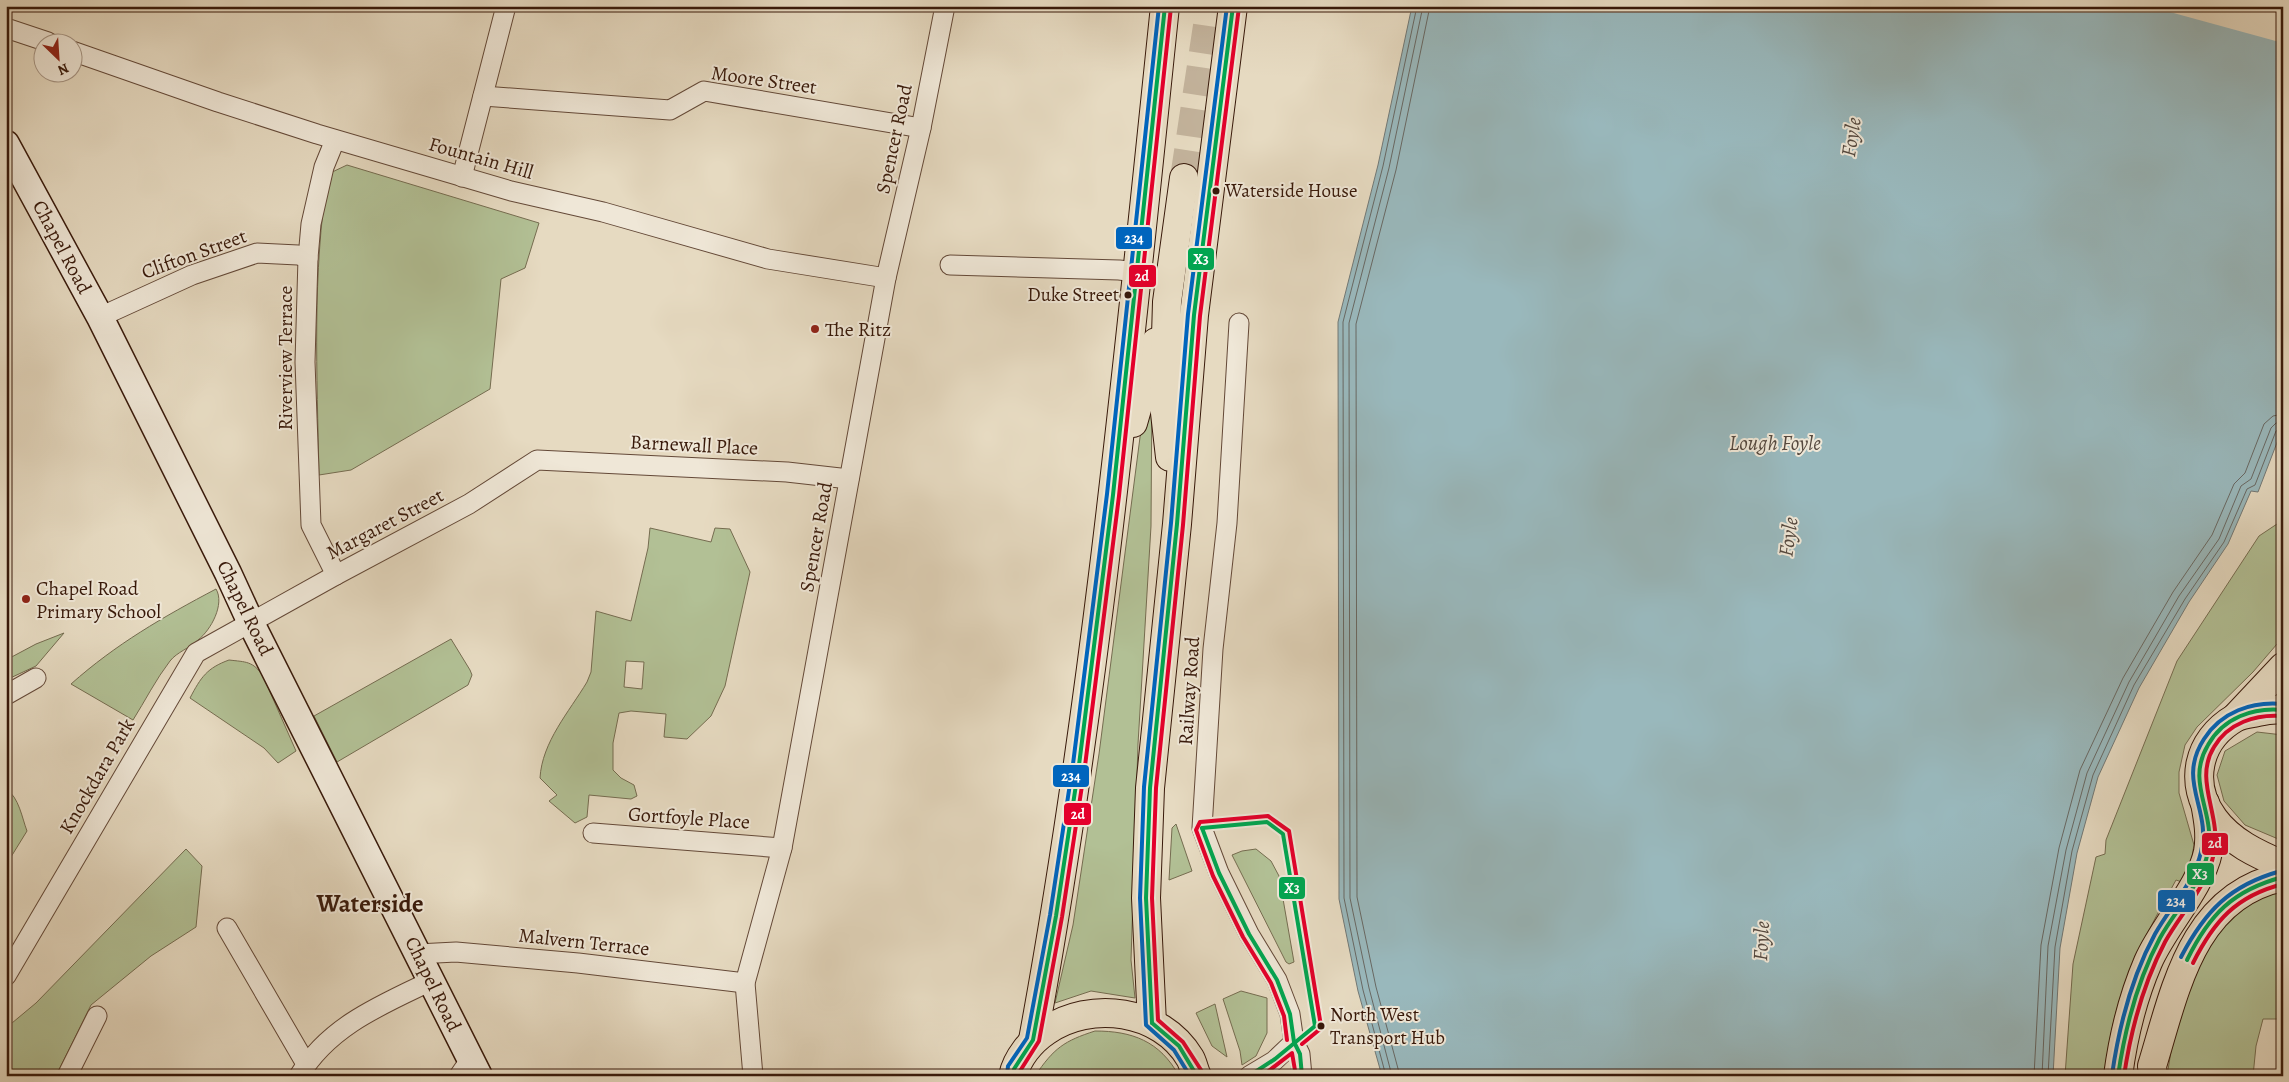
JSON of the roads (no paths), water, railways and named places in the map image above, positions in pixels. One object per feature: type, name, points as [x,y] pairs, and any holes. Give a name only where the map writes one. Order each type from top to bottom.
[{"type":"highway","points":[[1033,1040],[1056,916],[1077,774],[1113,495],[1165,6]]},
{"type":"highway","points":[[1152,1023],[1146,898],[1150,788],[1177,524],[1194,315],[1233,6]]},
{"type":"highway","points":[[1177,524],[1164,404],[1167,302],[1184,178]]},
{"type":"highway","points":[[1113,495],[1167,302]]},
{"type":"highway","points":[[2118,1076],[2136,993],[2148,961],[2160,937],[2201,871],[2208,853],[2209,836],[2205,802],[2198,777],[2202,754],[2213,736],[2236,717],[2283,667]]},
{"type":"highway","points":[[2236,717],[2274,708],[2283,710]]},
{"type":"highway","points":[[2205,802],[2214,818],[2238,842],[2256,853],[2283,865]]},
{"type":"highway","points":[[2153,1076],[2152,1066],[2176,984],[2202,932],[2214,915],[2242,891],[2256,884],[2283,877]]},
{"type":"highway","points":[[1013,1076],[1014,1069],[1033,1040],[1059,1022],[1085,1013],[1112,1011],[1152,1023],[1175,1040],[1189,1058],[1197,1076]]},
{"type":"main road","name":"Chapel Road","points":[[6,144],[100,317],[228,573],[250,622],[431,981],[469,1070]]},
{"type":"street","points":[[462,177],[506,6]]},
{"type":"street","name":"Spencer Road","points":[[754,1076],[746,983],[782,848],[886,278],[921,128],[944,6]]},
{"type":"street","points":[[8,30],[32,37]]},
{"type":"street","name":"Fountain Hill","points":[[82,54],[335,140],[511,191],[603,212],[768,260],[886,278]]},
{"type":"street","name":"Moore Street","points":[[483,96],[670,110],[704,91],[921,128]]},
{"type":"street","name":"Riverview Terrace","points":[[335,140],[324,167],[311,224],[308,258],[305,362],[311,525],[336,575]]},
{"type":"street","name":"Clifton Street","points":[[100,317],[192,274],[257,252],[298,255],[308,258]]},
{"type":"street","points":[[950,265],[1137,272]]},
{"type":"street","name":"Railway Road","points":[[1239,323],[1227,522],[1213,649],[1202,828],[1219,873],[1240,916],[1276,980],[1290,1014],[1294,1042],[1300,1054],[1302,1076]]},
{"type":"street","name":"Margaret Street","points":[[250,622],[469,504],[537,460]]},
{"type":"street","name":"Barnewall Place","points":[[537,460],[787,472],[850,478]]},
{"type":"street","name":"Knockdara Park","points":[[6,976],[196,653],[250,622]]},
{"type":"street","points":[[6,695],[36,678]]},
{"type":"street","name":"Gortfoyle Place","points":[[593,833],[782,848]]},
{"type":"street","points":[[227,928],[303,1070],[340,1028],[362,1014],[431,981]]},
{"type":"street","name":"Malvern Terrace","points":[[417,954],[456,952],[578,963],[746,983]]},
{"type":"street","points":[[68,1076],[97,1016]]},
{"type":"street","points":[[1249,1076],[1274,1061],[1294,1042]]},
{"type":"water","name":"Lough Foyle","points":[[1412,6],[2283,6],[2283,427],[2258,492],[2251,491],[2228,544],[2189,602],[2139,688],[2098,777],[2077,853],[2060,948],[2053,1076],[1382,1076],[1358,991],[1339,899],[1338,322],[1378,165]]},
{"type":"tunnel","points":[[1184,178],[1210,6]]},
{"type":"place","name":"Waterside House","points":[[1216,191]]},
{"type":"place","name":"Duke Street","points":[[1128,295]]},
{"type":"place","name":"The Ritz","points":[[815,329]]},
{"type":"place","name":"Chapel Road Primary School","points":[[26,599]]},
{"type":"place","name":"North West Transport Hub","points":[[1321,1026]]},
{"type":"district","name":"Waterside","points":[[370,904]]},
{"type":"water label","name":"Foyle","points":[[1851,137]]},
{"type":"water label","name":"Foyle","points":[[1788,537]]},
{"type":"water label","name":"Foyle","points":[[1761,941]]}]
